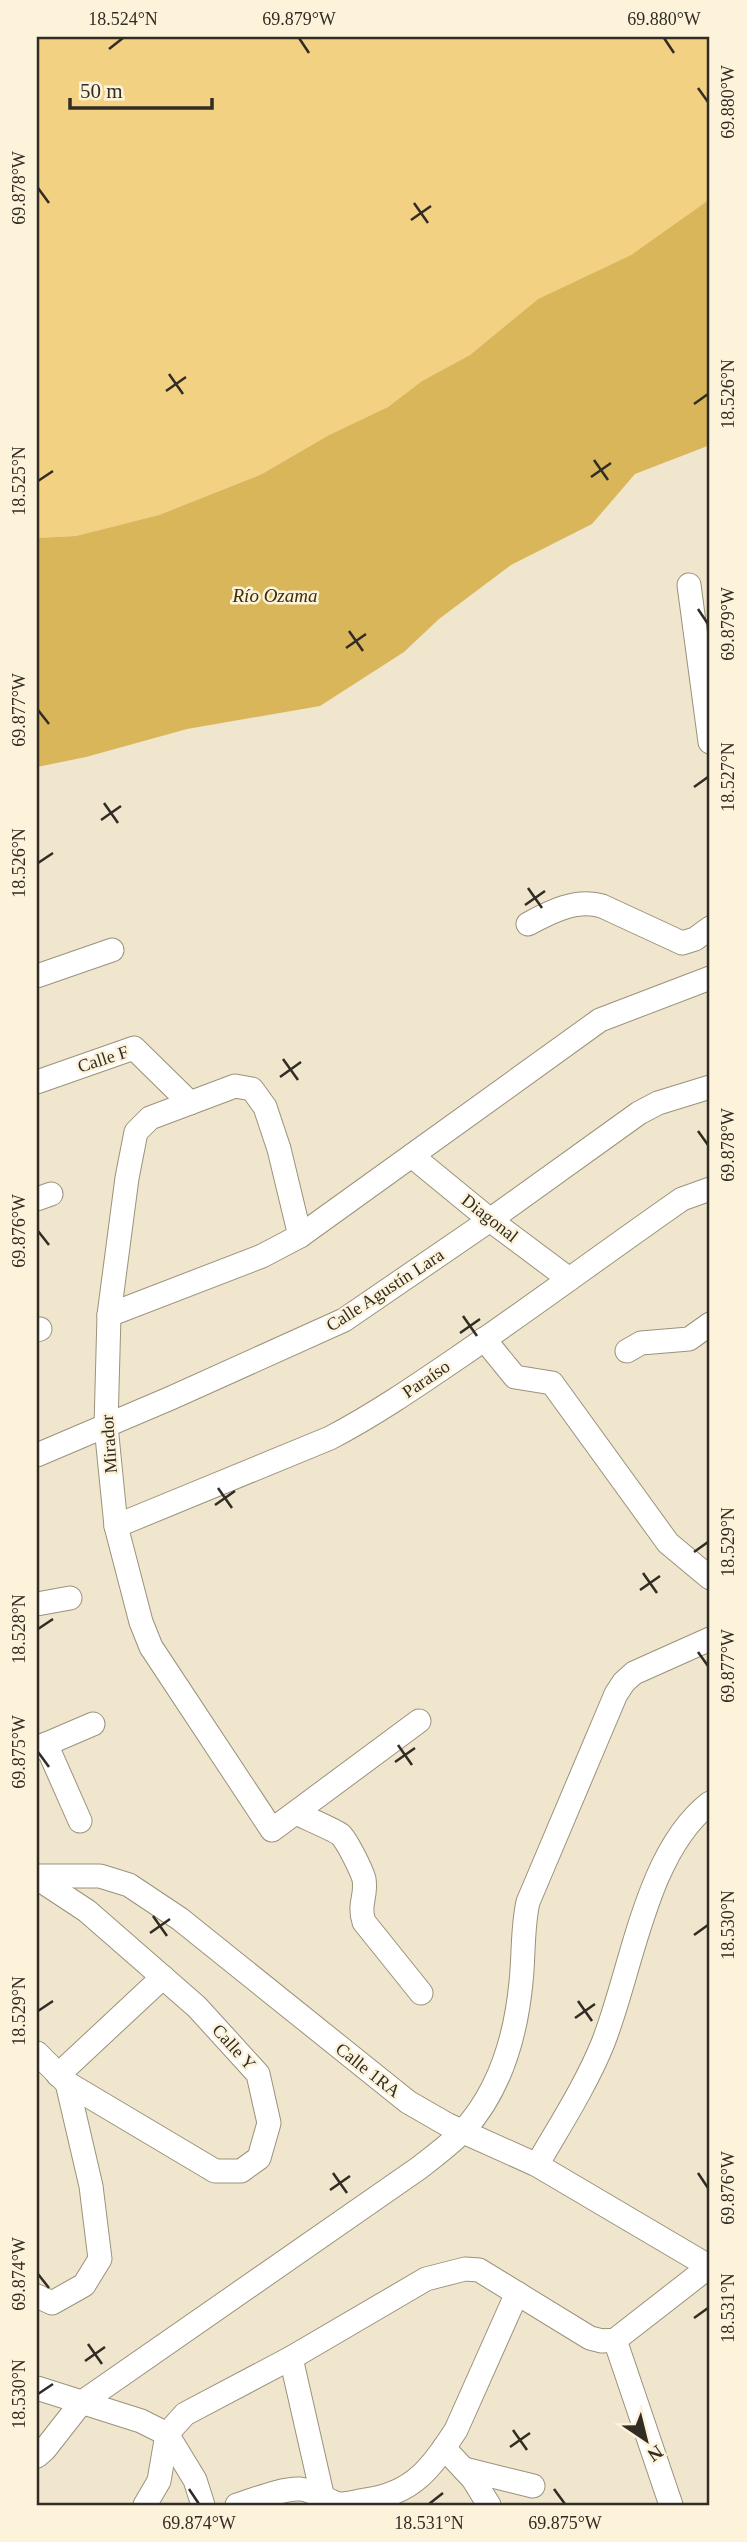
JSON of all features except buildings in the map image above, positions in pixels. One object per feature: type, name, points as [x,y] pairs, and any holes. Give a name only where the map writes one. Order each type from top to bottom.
[{"type":"street","points":[[697,597],[710,742]]},
{"type":"street","points":[[528,924],[564,907],[590,904],[602,906],[682,943],[695,939],[710,928]]},
{"type":"street","points":[[37,976],[112,950]]},
{"type":"street","points":[[108,1315],[262,1256],[300,1236],[600,1020],[710,978]]},
{"type":"street","name":"Calle F","points":[[37,1082],[129,1047],[134,1048],[190,1103]]},
{"type":"street","name":"Mirador","points":[[296,1813],[274,1830],[271,1829],[151,1647],[141,1622],[117,1526],[106,1426],[108,1315],[136,1132],[150,1118],[235,1086],[252,1089],[265,1107],[279,1149],[300,1236]]},
{"type":"street","name":"Calle Agustín Lara","points":[[37,1455],[344,1320],[490,1220],[639,1112],[658,1103],[710,1087]]},
{"type":"street","name":"Diagonal","points":[[412,1156],[490,1220],[569,1279]]},
{"type":"street","name":"Paraíso","points":[[117,1526],[330,1438],[373,1414],[682,1199],[710,1189]]},
{"type":"street","points":[[627,1352],[641,1343],[690,1339],[710,1324]]},
{"type":"street","points":[[484,1339],[515,1377],[552,1383],[668,1544],[710,1578]]},
{"type":"street","points":[[37,1604],[70,1598]]},
{"type":"street","points":[[37,2456],[81,2403],[419,2168],[463,2131],[479,2111],[504,2062],[517,2019],[522,1979],[523,1924],[528,1902],[615,1694],[634,1673],[710,1639]]},
{"type":"street","points":[[419,1721],[296,1813],[340,1835],[364,1880],[360,1909],[364,1923],[421,1993]]},
{"type":"street","points":[[80,1821],[42,1746],[93,1724]]},
{"type":"street","points":[[537,2165],[603,2042],[656,1879],[688,1824],[710,1803]]},
{"type":"street","name":"Calle 1RA","points":[[37,1877],[100,1876],[129,1885],[180,1919],[408,2102],[537,2165],[710,2268]]},
{"type":"street","name":"Calle Y","points":[[37,1877],[87,1911],[197,2007],[258,2074],[269,2123],[259,2158],[241,2171],[215,2171],[62,2079],[37,2053]]},
{"type":"street","points":[[37,2296],[52,2303],[84,2285],[100,2259],[91,2186],[62,2079],[163,1977]]},
{"type":"street","points":[[145,2505],[159,2481],[167,2434],[192,2409],[290,2358],[426,2280],[443,2273],[472,2268],[517,2292],[590,2338],[602,2341],[615,2340],[710,2268]]},
{"type":"street","points":[[237,2505],[292,2489],[332,2501],[387,2497],[404,2489],[418,2478],[456,2430],[517,2292]]},
{"type":"street","points":[[615,2340],[671,2505]]},
{"type":"street","points":[[290,2358],[332,2501]]},
{"type":"street","points":[[37,2388],[141,2421],[167,2434],[195,2480],[203,2505]]},
{"type":"street","points":[[444,2448],[479,2487],[489,2505]]},
{"type":"street","points":[[464,2469],[533,2486]]},
{"type":"shaded area","points":[[37,37],[710,37],[710,199],[631,255],[538,299],[470,355],[422,381],[388,407],[329,435],[262,474],[159,515],[76,536],[37,538]]},
{"type":"water","name":"Río Ozama","points":[[710,199],[710,445],[635,474],[592,524],[511,565],[439,619],[404,652],[320,706],[187,729],[86,757],[37,767],[37,538],[76,536],[159,515],[262,474],[329,435],[388,407],[422,381],[470,355],[538,299],[631,255]]}]
